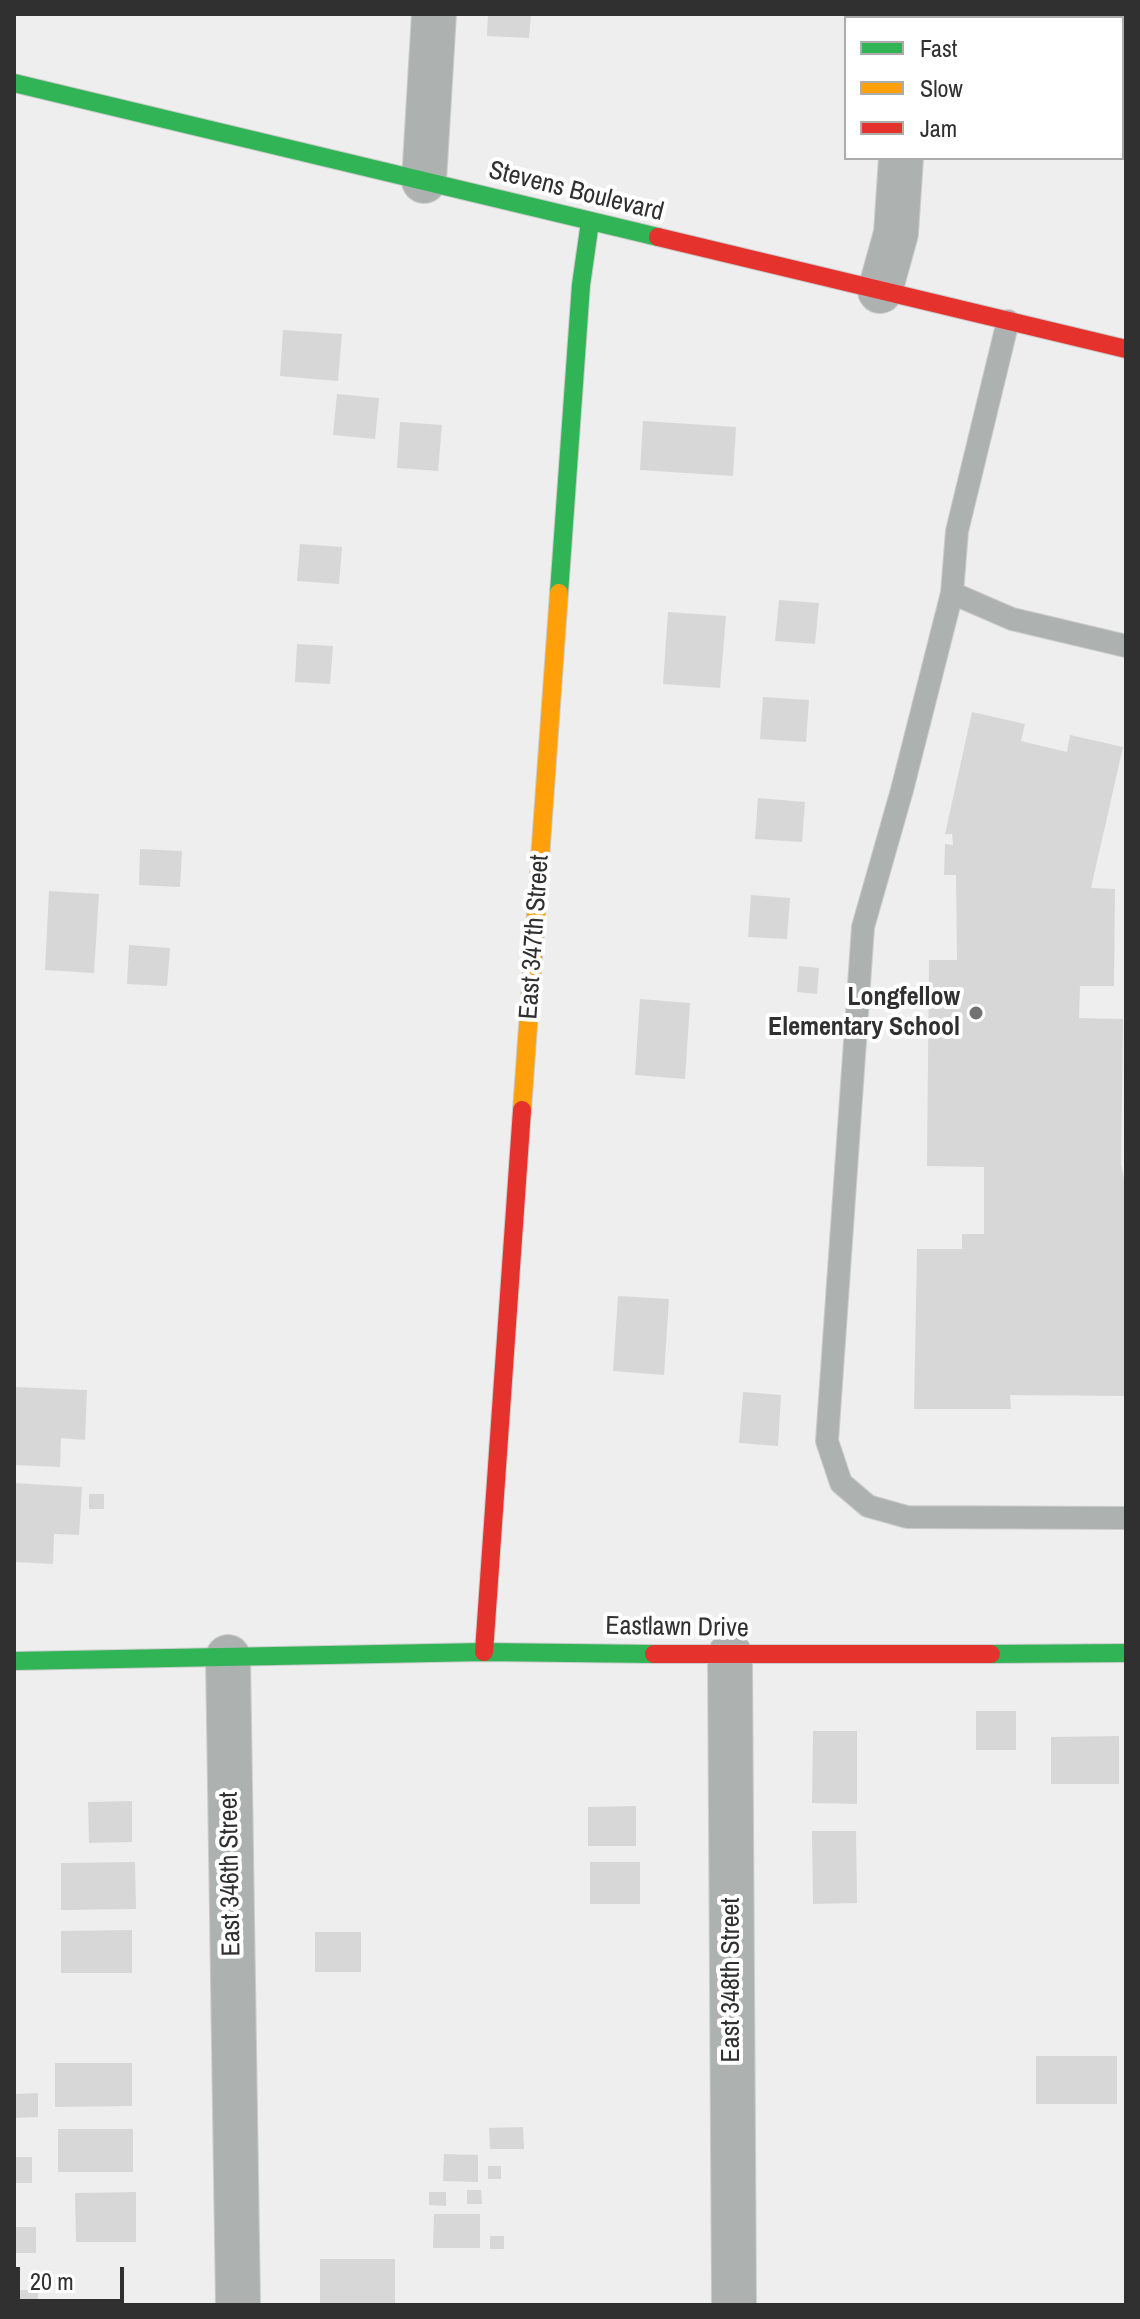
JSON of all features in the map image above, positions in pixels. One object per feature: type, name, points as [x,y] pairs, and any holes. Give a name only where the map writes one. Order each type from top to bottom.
[{"type":"street","points":[[424,181],[434,14]]},
{"type":"street","name":"Stevens Boulevard","points":[[14,83],[1126,349]]},
{"type":"street","points":[[880,291],[896,233],[901,160]]},
{"type":"street","name":"East 347th Street","points":[[484,1652],[580,301],[590,222]]},
{"type":"street","name":"Eastlawn Drive","points":[[228,1657],[484,1652],[730,1655],[1126,1653]]},
{"type":"street","name":"East 348th Street","points":[[730,1655],[734,2305]]},
{"type":"street","points":[[14,1661],[228,1657]]},
{"type":"street","name":"East 346th Street","points":[[228,1657],[238,2305]]},
{"type":"lane","points":[[1008,321],[957,531],[952,593],[902,790],[863,927],[827,1441],[841,1483],[868,1506],[907,1517],[1126,1518]]},
{"type":"lane","points":[[952,593],[1012,619],[1126,646]]},
{"type":"building","points":[[488,14],[531,14],[529,38],[487,36]]},
{"type":"building","points":[[283,330],[342,334],[338,381],[280,376]]},
{"type":"building","points":[[337,394],[379,398],[375,439],[333,435]]},
{"type":"building","points":[[643,421],[736,427],[733,476],[640,470]]},
{"type":"building","points":[[400,422],[442,425],[438,471],[397,468]]},
{"type":"building","points":[[300,544],[342,547],[339,584],[297,581]]},
{"type":"building","points":[[779,600],[819,603],[815,644],[775,641]]},
{"type":"building","points":[[668,612],[726,616],[720,688],[663,684]]},
{"type":"building","points":[[297,644],[333,646],[330,684],[295,682]]},
{"type":"building","points":[[763,697],[809,700],[806,742],[760,739]]},
{"type":"building","points":[[972,712],[1025,724],[1021,741],[1067,752],[1070,735],[1123,747],[1091,888],[1115,889],[1114,986],[1080,986],[1079,1018],[1123,1019],[1121,1164],[1126,1188],[1126,1396],[1010,1395],[1011,1409],[914,1409],[917,1249],[962,1249],[962,1234],[984,1234],[984,1167],[927,1166],[929,960],[957,960],[956,875],[944,875],[945,844],[953,845],[952,834],[945,834]]},
{"type":"building","points":[[758,798],[805,802],[802,842],[755,839]]},
{"type":"building","points":[[140,849],[182,851],[180,887],[139,885]]},
{"type":"building","points":[[49,891],[99,894],[94,973],[45,970]]},
{"type":"building","points":[[751,895],[790,898],[787,939],[748,937]]},
{"type":"building","points":[[129,945],[170,948],[167,986],[127,984]]},
{"type":"building","points":[[799,966],[819,968],[817,994],[797,992]]},
{"type":"building","points":[[640,999],[690,1003],[685,1079],[635,1075]]},
{"type":"building","points":[[618,1296],[669,1299],[664,1375],[613,1371]]},
{"type":"building","points":[[14,1387],[87,1390],[85,1440],[61,1438],[60,1467],[14,1465]]},
{"type":"building","points":[[743,1392],[781,1395],[778,1446],[739,1443]]},
{"type":"building","points":[[14,1483],[82,1487],[79,1535],[54,1534],[53,1564],[14,1562]]},
{"type":"building","points":[[89,1494],[104,1494],[104,1509],[89,1509]]},
{"type":"building","points":[[976,1711],[1016,1711],[1016,1750],[976,1750]]},
{"type":"building","points":[[813,1731],[857,1731],[857,1804],[812,1803]]},
{"type":"building","points":[[1119,1736],[1119,1784],[1051,1784],[1051,1737]]},
{"type":"building","points":[[132,1801],[132,1842],[89,1843],[88,1802]]},
{"type":"building","points":[[636,1806],[636,1846],[588,1846],[588,1807]]},
{"type":"building","points":[[812,1831],[856,1831],[857,1903],[813,1904]]},
{"type":"building","points":[[135,1862],[136,1909],[61,1910],[61,1863]]},
{"type":"building","points":[[590,1862],[640,1862],[640,1904],[590,1904]]},
{"type":"building","points":[[132,1930],[132,1973],[61,1973],[61,1931]]},
{"type":"building","points":[[315,1932],[361,1932],[361,1972],[315,1972]]},
{"type":"building","points":[[1036,2056],[1117,2056],[1117,2104],[1036,2104]]},
{"type":"building","points":[[55,2063],[132,2063],[132,2106],[55,2107]]},
{"type":"building","points":[[38,2093],[38,2117],[14,2118],[14,2094]]},
{"type":"building","points":[[523,2127],[524,2149],[490,2149],[489,2128]]},
{"type":"building","points":[[58,2129],[133,2129],[133,2172],[58,2172]]},
{"type":"building","points":[[444,2154],[478,2155],[478,2182],[443,2181]]},
{"type":"building","points":[[14,2157],[32,2157],[32,2183],[14,2183]]},
{"type":"building","points":[[488,2166],[501,2166],[501,2179],[488,2179]]},
{"type":"building","points":[[467,2190],[481,2190],[482,2204],[467,2204]]},
{"type":"building","points":[[136,2192],[136,2242],[76,2242],[75,2193]]},
{"type":"building","points":[[429,2192],[446,2192],[446,2206],[429,2205]]},
{"type":"building","points":[[434,2214],[480,2214],[480,2248],[433,2248]]},
{"type":"building","points":[[14,2227],[36,2227],[36,2253],[14,2253]]},
{"type":"building","points":[[490,2236],[504,2236],[504,2249],[490,2249]]},
{"type":"building","points":[[320,2259],[395,2259],[395,2305],[320,2305]]},
{"type":"building","points":[[14,2290],[38,2290],[38,2305],[14,2305]]},
{"type":"traffic: fast","points":[[14,83],[658,237]]},
{"type":"traffic: fast","points":[[559,593],[581,285],[590,222]]},
{"type":"traffic: fast","points":[[14,1661],[484,1652],[654,1654]]},
{"type":"traffic: fast","points":[[991,1654],[1126,1653]]},
{"type":"traffic: slow","points":[[522,1110],[559,593]]},
{"type":"traffic: jam","points":[[658,237],[1126,349]]},
{"type":"traffic: jam","points":[[484,1652],[522,1110]]},
{"type":"traffic: jam","points":[[654,1654],[991,1654]]},
{"type":"place","name":"Longfellow Elementary School","points":[[976,1013]]}]
